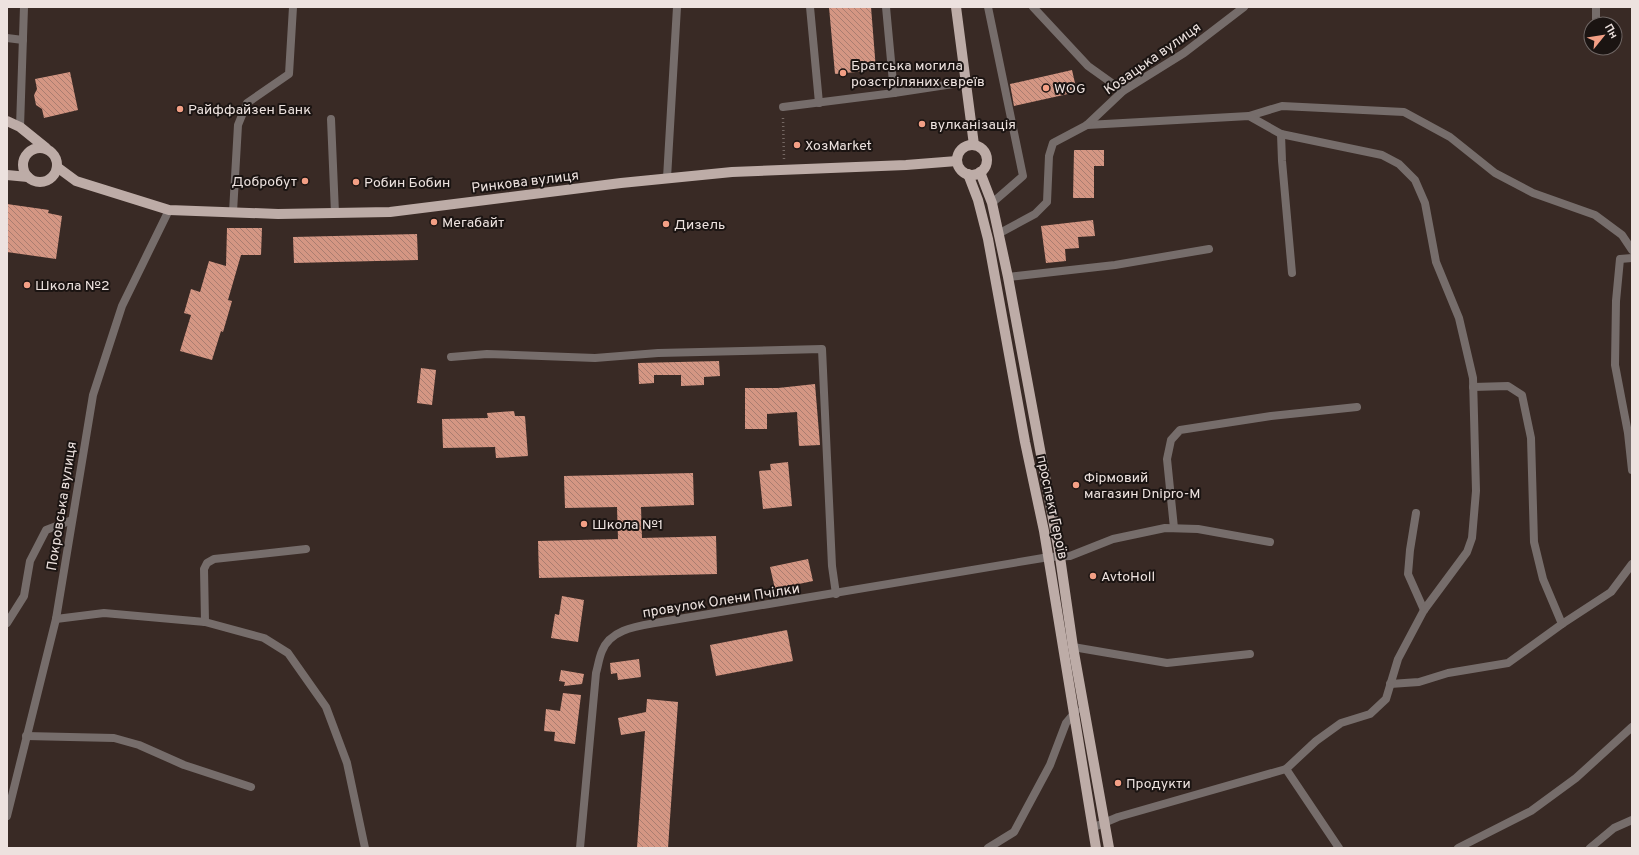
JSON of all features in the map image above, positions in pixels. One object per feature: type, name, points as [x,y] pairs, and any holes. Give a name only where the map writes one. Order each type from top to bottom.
[{"type":"main road","points":[[956,7],[974,145]]},
{"type":"main road","name":"Ринкова вулиця","points":[[7,121],[20,127],[46,148],[56,158],[57,167],[76,181],[168,210],[278,214],[390,212],[667,178],[732,172],[906,165],[957,161]]},
{"type":"main road","points":[[974,145],[982,149],[986,156],[986,165],[980,172],[968,174],[960,169],[957,161],[958,154],[963,148],[974,145]]},
{"type":"main road","points":[[28,177],[23,167],[25,156],[34,149],[46,148]]},
{"type":"main road","points":[[7,175],[28,177],[37,182],[48,180],[55,173],[57,167]]},
{"type":"main road","name":"проспект Героїв","points":[[980,172],[992,203],[1008,277],[1060,556],[1073,647],[1109,848]]},
{"type":"main road","name":"проспект Героїв","points":[[968,174],[978,200],[988,239],[1025,442],[1049,557],[1096,848]]},
{"type":"street","points":[[20,127],[24,7]]},
{"type":"street","points":[[233,212],[238,125],[247,103],[289,74],[293,7]]},
{"type":"street","points":[[667,178],[678,7]]},
{"type":"street","points":[[810,7],[819,103]]},
{"type":"street","points":[[886,7],[894,93]]},
{"type":"street","points":[[988,7],[1023,176],[992,203]]},
{"type":"street","points":[[1033,7],[1088,66],[1122,91]]},
{"type":"street","name":"Козацька вулиця","points":[[998,234],[1035,214],[1047,202],[1049,156],[1053,143],[1086,125],[1122,91],[1184,53],[1244,7]]},
{"type":"street","points":[[7,38],[23,40]]},
{"type":"street","points":[[783,107],[966,82]]},
{"type":"street","points":[[1086,125],[1249,116],[1282,106],[1404,112],[1450,137],[1495,173],[1533,193],[1595,216],[1622,235],[1632,250]]},
{"type":"street","points":[[1092,828],[1104,822],[1286,769],[1316,741],[1341,723],[1370,714],[1386,699],[1398,659],[1424,610],[1467,552],[1472,538],[1476,491],[1473,378],[1459,318],[1436,262],[1425,204],[1415,180],[1399,164],[1382,155],[1282,134],[1249,116]]},
{"type":"street","points":[[331,119],[335,213]]},
{"type":"street","points":[[1282,134],[1282,161],[1292,273]]},
{"type":"street","name":"Покровська вулиця","points":[[7,814],[56,619],[93,395],[122,306],[168,210]]},
{"type":"street","points":[[1008,277],[1115,265],[1209,249]]},
{"type":"street","points":[[1632,258],[1620,259],[1616,301],[1615,365],[1628,433],[1632,470]]},
{"type":"street","points":[[451,357],[487,354],[595,358],[658,353],[822,349],[832,566],[836,594]]},
{"type":"street","points":[[1473,387],[1508,386],[1522,395],[1531,438],[1534,542],[1543,579],[1562,624]]},
{"type":"street","points":[[1174,528],[1167,460],[1171,440],[1180,430],[1271,416],[1357,407]]},
{"type":"street","points":[[1416,513],[1408,574],[1424,610]]},
{"type":"street","points":[[7,623],[24,596],[30,561],[46,530],[72,520]]},
{"type":"street","name":"провулок Олени Пчілки","points":[[580,848],[596,673],[602,651],[610,639],[622,631],[638,627],[1049,557],[1070,556],[1114,540],[1165,528],[1198,529],[1270,542]]},
{"type":"street","points":[[205,622],[204,569],[207,563],[214,559],[306,549]]},
{"type":"street","points":[[1390,684],[1419,682],[1448,673],[1508,663],[1562,624],[1611,592],[1632,564]]},
{"type":"street","points":[[56,619],[104,613],[205,622],[264,638],[288,654],[326,707],[347,763],[365,848]]},
{"type":"street","points":[[1073,647],[1167,663],[1250,654]]},
{"type":"street","points":[[988,848],[1014,832],[1050,766],[1066,724],[1083,705]]},
{"type":"street","points":[[1458,848],[1531,811],[1576,778],[1632,727]]},
{"type":"street","points":[[26,736],[114,738],[138,745],[184,765],[251,787]]},
{"type":"street","points":[[1286,769],[1338,848]]},
{"type":"street","points":[[1590,848],[1614,828],[1632,820]]},
{"type":"path","points":[[783,107],[784,155]]},
{"type":"building","points":[[829,7],[871,7],[876,70],[835,74]]},
{"type":"building","points":[[1072,70],[1077,92],[1014,106],[1010,84]]},
{"type":"building","points":[[70,72],[78,110],[44,118],[42,109],[36,105],[34,95],[37,89],[35,79]]},
{"type":"building","points":[[1074,150],[1104,150],[1104,166],[1094,166],[1094,198],[1073,198]]},
{"type":"building","points":[[7,204],[49,210],[48,213],[62,216],[56,259],[7,252]]},
{"type":"building","points":[[1093,220],[1095,236],[1078,237],[1079,248],[1065,249],[1066,261],[1046,263],[1041,226]]},
{"type":"building","points":[[227,228],[262,228],[261,255],[241,255],[228,300],[232,301],[223,332],[221,331],[212,360],[180,351],[191,315],[184,313],[191,289],[200,292],[209,261],[226,266]]},
{"type":"building","points":[[417,234],[418,260],[294,263],[293,237]]},
{"type":"building","points":[[719,361],[720,376],[704,377],[704,385],[681,386],[681,375],[654,375],[654,383],[639,384],[638,363]]},
{"type":"building","points":[[421,368],[436,370],[432,405],[417,403]]},
{"type":"building","points":[[815,384],[820,445],[799,446],[797,412],[767,414],[767,429],[745,429],[745,388],[778,388]]},
{"type":"building","points":[[514,411],[515,416],[525,416],[528,456],[496,458],[495,447],[443,448],[442,419],[488,418],[487,413]]},
{"type":"building","points":[[788,462],[792,506],[763,509],[759,471],[771,470],[770,464]]},
{"type":"building","points":[[693,473],[694,505],[641,507],[642,538],[716,536],[717,574],[539,578],[538,541],[618,539],[617,507],[565,508],[564,476]]},
{"type":"building","points":[[808,559],[813,581],[775,589],[770,567]]},
{"type":"building","points":[[562,596],[584,600],[578,642],[551,638],[555,614],[559,615]]},
{"type":"building","points":[[787,630],[793,661],[716,676],[710,645]]},
{"type":"building","points":[[639,659],[641,677],[618,680],[617,673],[611,674],[610,663]]},
{"type":"building","points":[[561,670],[584,674],[582,684],[564,686],[565,682],[559,681]]},
{"type":"building","points":[[563,693],[581,695],[575,744],[554,741],[555,732],[544,731],[546,709],[560,711]]},
{"type":"building","points":[[647,699],[678,702],[668,848],[637,848],[645,731],[621,735],[618,718],[646,712]]},
{"type":"place","name":"Братська могила розстріляних євреїв","points":[[843,73]]},
{"type":"place","name":"WOG","points":[[1046,88]]},
{"type":"place","name":"Райффайзен Банк","points":[[180,109]]},
{"type":"place","name":"вулканізація","points":[[922,124]]},
{"type":"place","name":"ХозMarket","points":[[797,145]]},
{"type":"place","name":"Добробут","points":[[305,181]]},
{"type":"place","name":"Робин Бобин","points":[[356,182]]},
{"type":"place","name":"Мегабайт","points":[[434,222]]},
{"type":"place","name":"Дизель","points":[[666,224]]},
{"type":"place","name":"Школа №2","points":[[27,285]]},
{"type":"place","name":"Фірмовий магазин Dnipro-M","points":[[1076,485]]},
{"type":"place","name":"Школа №1","points":[[584,524]]},
{"type":"place","name":"AvtoHoll","points":[[1093,576]]},
{"type":"place","name":"Продукти","points":[[1118,783]]}]
